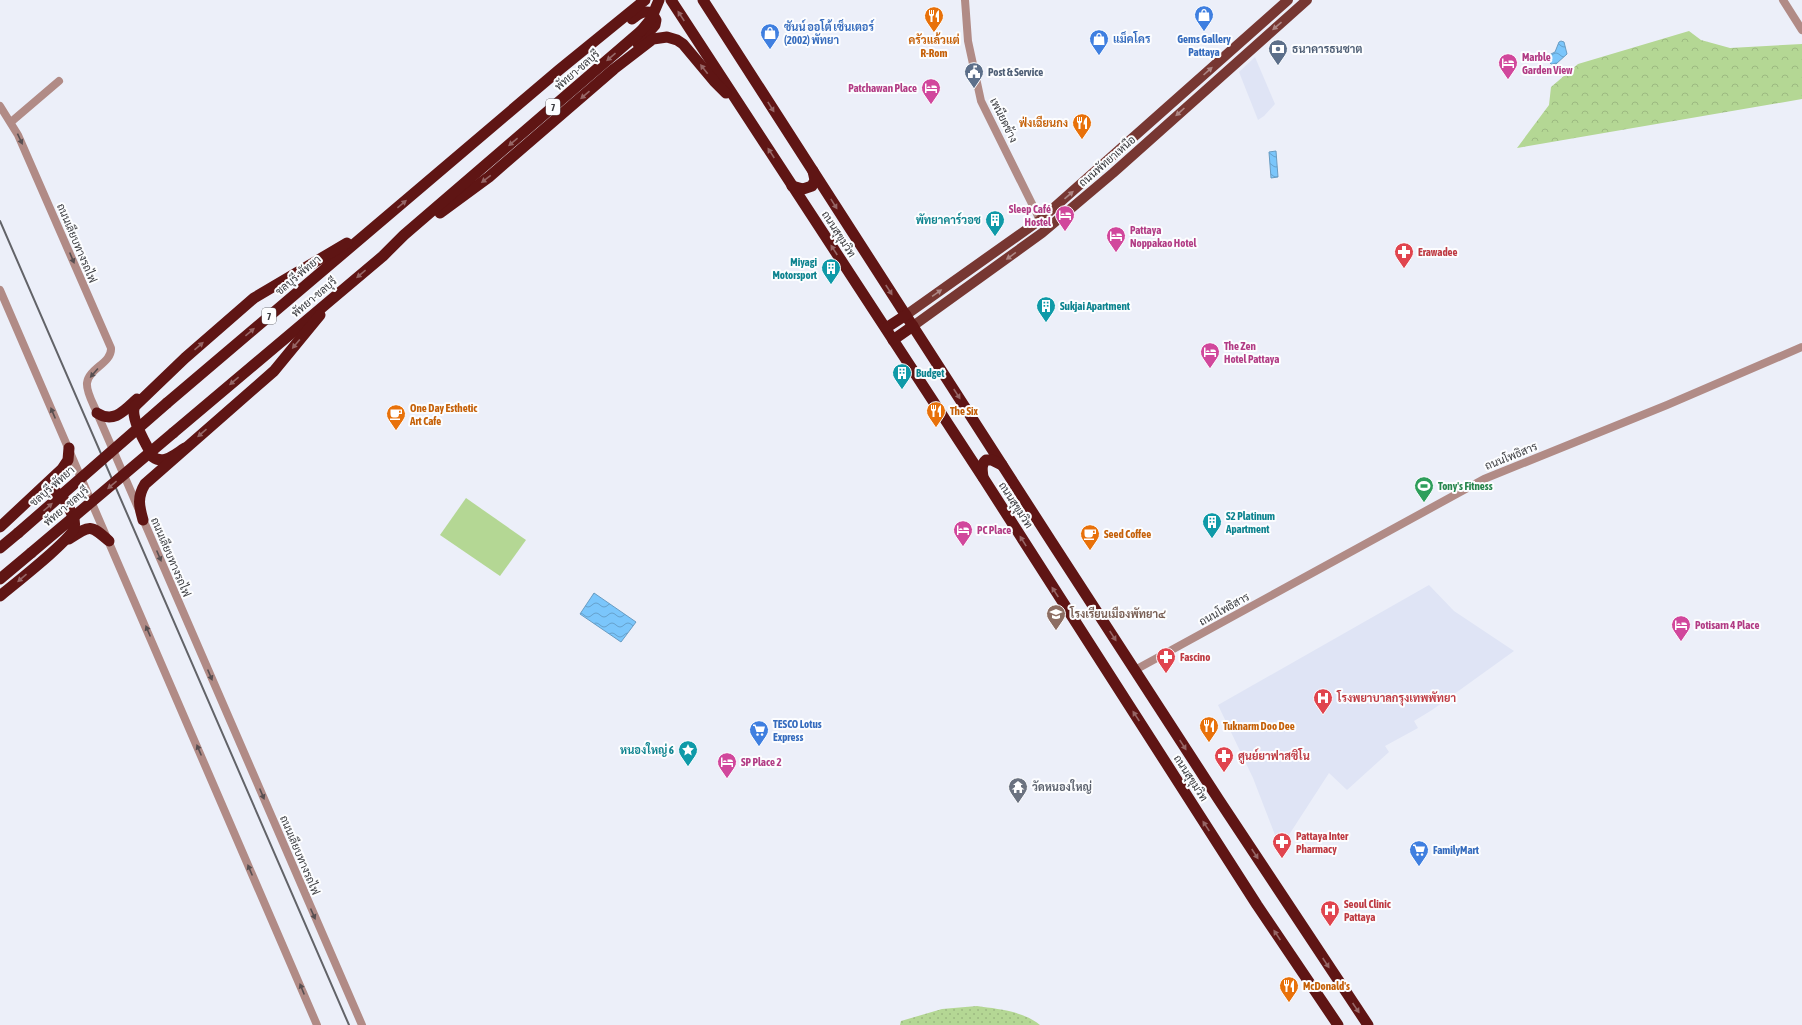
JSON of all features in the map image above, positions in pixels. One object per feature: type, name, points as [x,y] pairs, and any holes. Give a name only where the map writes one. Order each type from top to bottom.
[{"type":"highway","points":[[558,70],[629,6],[633,0]]},
{"type":"highway","points":[[558,70],[645,0]]},
{"type":"highway","name":"พัทยา-ชลบุรี","points":[[0,579],[383,256],[404,235],[641,31],[651,18],[659,0]]},
{"type":"highway","name":"ถนนสุขุมวิท","points":[[670,0],[886,328],[1257,905],[1338,1025]]},
{"type":"highway","name":"ถนนสุขุมวิท","points":[[703,0],[1212,790],[1368,1025]]},
{"type":"highway","points":[[558,70],[586,53],[642,12],[647,11],[652,13],[656,20],[655,25],[614,69]]},
{"type":"highway","points":[[383,256],[489,177],[614,69],[653,39],[667,37],[677,40],[687,48],[714,81],[741,108]]},
{"type":"highway","name":"ชลบุรี-พัทยา","points":[[0,548],[167,403],[558,70]]},
{"type":"highway","points":[[792,186],[802,189],[812,186],[815,180],[813,171]]},
{"type":"highway","points":[[97,413],[103,417],[110,418],[117,416],[254,298],[372,229]]},
{"type":"highway","points":[[143,520],[139,502],[142,489],[149,480],[274,370],[339,293]]},
{"type":"highway","points":[[886,328],[906,315]]},
{"type":"highway","points":[[893,340],[913,326]]},
{"type":"highway","points":[[185,358],[137,403],[134,409],[137,425],[153,457],[165,460],[185,448]]},
{"type":"highway","points":[[0,527],[33,498],[65,466],[68,460],[69,448]]},
{"type":"highway","points":[[984,480],[982,468],[983,462],[986,460],[992,460],[1003,466]]},
{"type":"highway","points":[[0,596],[71,535],[74,521],[66,501],[60,494],[50,489],[33,498]]},
{"type":"highway","points":[[62,543],[88,528],[96,529],[109,541]]},
{"type":"main road","name":"ถนนพัทยาเหนือ","points":[[906,315],[1040,220],[1288,0]]},
{"type":"main road","name":"ถนนพัทยาเหนือ","points":[[913,326],[1042,233],[1113,173],[1306,0]]},
{"type":"street","name":"เพนียดช้าง","points":[[964,0],[968,41],[981,101],[1040,220]]},
{"type":"street","points":[[1783,0],[1802,30]]},
{"type":"street","points":[[11,122],[59,81]]},
{"type":"street","name":"ถนนเลียบทางรถไฟ","points":[[0,106],[11,122],[111,348],[110,356],[90,376],[87,382],[97,413],[362,1025]]},
{"type":"street","points":[[0,290],[317,1025]]},
{"type":"street","name":"ถนนโพธิสาร","points":[[1135,670],[1484,479],[1667,405],[1802,347]]},
{"type":"shaded area","points":[[1255,57],[1275,104],[1258,120],[1239,72]]},
{"type":"shaded area","name":"โรงพยาบาลกรุงเทพพัทยา","points":[[1429,585],[1454,611],[1514,651],[1432,710],[1414,721],[1418,728],[1385,746],[1389,752],[1347,790],[1329,773],[1285,841],[1275,835],[1253,778],[1218,705]]},
{"type":"green space","points":[[1689,31],[1701,40],[1730,48],[1802,44],[1802,99],[1517,148],[1549,105],[1551,87],[1578,64]]},
{"type":"green space","points":[[466,498],[526,540],[500,576],[440,535]]},
{"type":"green space","points":[[977,1006],[1018,1014],[1033,1020],[1040,1025],[900,1025],[901,1021],[942,1009]]},
{"type":"water","points":[[1559,42],[1564,42],[1567,54],[1556,64],[1551,64],[1547,60],[1549,55],[1555,52]]},
{"type":"water","points":[[1276,151],[1278,177],[1271,178],[1269,152]]},
{"type":"water","points":[[594,593],[636,622],[621,642],[580,614]]},
{"type":"railway","points":[[0,221],[349,1025]]},
{"type":"place","name":"Gems Gallery Pattaya","points":[[1204,32]]},
{"type":"place","name":"ครัวแล้วแต่ R-Rom","points":[[934,33]]},
{"type":"place","name":"ซันน์ ออโต้ เซ็นเตอร์ (2002) พัทยา","points":[[770,50]]},
{"type":"place","name":"แม็คโคร","points":[[1099,56]]},
{"type":"place","name":"ธนาคารธนชาต","points":[[1278,66]]},
{"type":"place","name":"Marble Garden View","points":[[1508,80]]},
{"type":"place","name":"Post & Service","points":[[974,89]]},
{"type":"place","name":"Patchawan Place","points":[[931,105]]},
{"type":"place","name":"ฟ่งเฉียนกง","points":[[1082,140]]},
{"type":"place","name":"Sleep Café Hostel","points":[[1065,232]]},
{"type":"place","name":"พัทยาคาร์วอช","points":[[995,237]]},
{"type":"place","name":"Pattaya Noppakao Hotel","points":[[1116,253]]},
{"type":"place","name":"Erawadee","points":[[1404,269]]},
{"type":"place","name":"Miyagi Motorsport","points":[[831,285]]},
{"type":"place","name":"Sukjai Apartment","points":[[1046,323]]},
{"type":"place","name":"The Zen Hotel Pattaya","points":[[1210,369]]},
{"type":"place","name":"Budget","points":[[902,390]]},
{"type":"place","name":"The Six","points":[[936,428]]},
{"type":"place","name":"One Day Esthetic Art Cafe","points":[[396,431]]},
{"type":"place","name":"Tony's Fitness","points":[[1424,503]]},
{"type":"place","name":"S2 Platinum Apartment","points":[[1212,539]]},
{"type":"place","name":"PC Place","points":[[963,547]]},
{"type":"place","name":"Seed Coffee","points":[[1090,551]]},
{"type":"place","name":"โรงเรียนเมืองพัทยา๔","points":[[1056,631]]},
{"type":"place","name":"Potisarn 4 Place","points":[[1681,642]]},
{"type":"place","name":"Fascino","points":[[1166,674]]},
{"type":"place","name":"โรงพยาบาลกรุงเทพพัทยา","points":[[1323,715]]},
{"type":"place","name":"Tuknarm Doo Dee","points":[[1209,743]]},
{"type":"place","name":"TESCO Lotus Express","points":[[759,747]]},
{"type":"place","name":"หนองใหญ่ 6","points":[[688,767]]},
{"type":"place","name":"ศูนย์ยาฟาสซิโน","points":[[1224,773]]},
{"type":"place","name":"SP Place 2","points":[[727,779]]},
{"type":"place","name":"วัดหนองใหญ่","points":[[1018,804]]},
{"type":"place","name":"Pattaya Inter Pharmacy","points":[[1282,859]]},
{"type":"place","name":"FamilyMart","points":[[1419,867]]},
{"type":"place","name":"Seoul Clinic Pattaya","points":[[1330,927]]},
{"type":"place","name":"McDonald's","points":[[1289,1003]]}]
